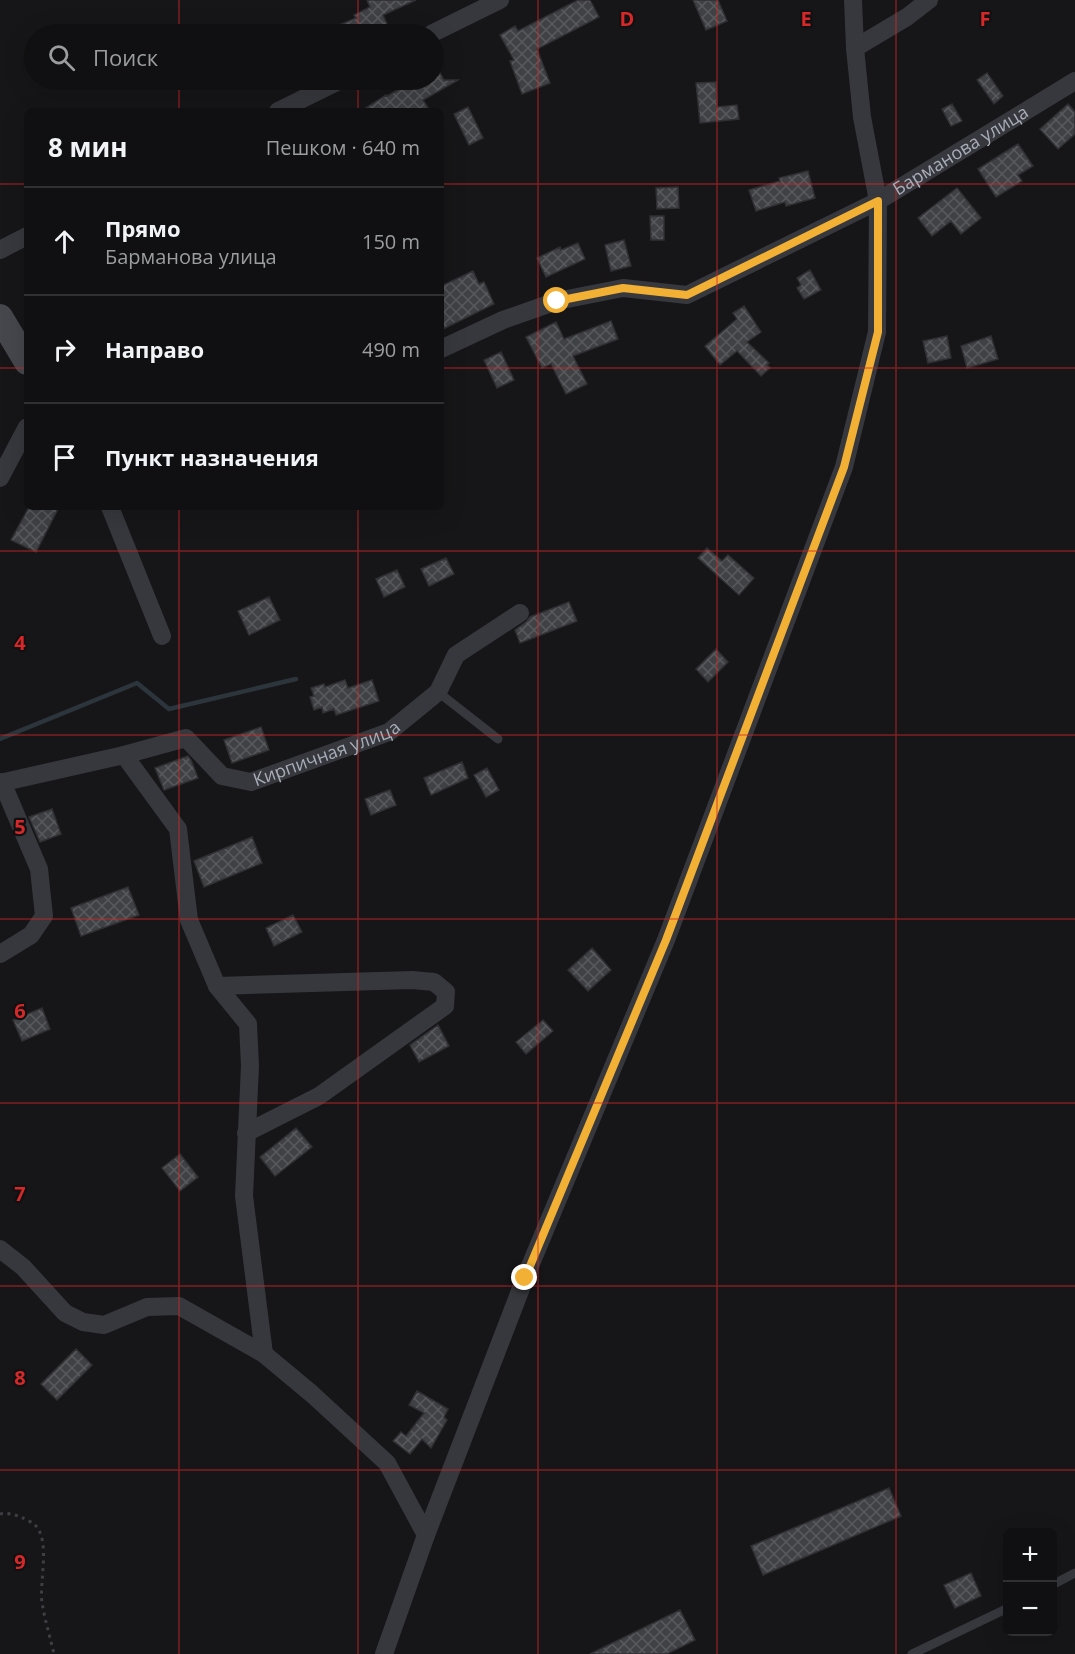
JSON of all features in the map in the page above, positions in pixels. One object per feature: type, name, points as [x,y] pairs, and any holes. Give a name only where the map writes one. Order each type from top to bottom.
[{"type":"street","points":[[444,28],[501,0]]},
{"type":"street","points":[[384,1654],[426,1535],[525,1278],[666,940],[844,467],[878,332],[878,201],[862,117],[853,0]]},
{"type":"street","points":[[855,48],[907,17],[929,0]]},
{"type":"street","name":"Барманова улица","points":[[444,348],[503,320],[557,301],[623,288],[687,295],[878,201],[1075,81]]},
{"type":"street","points":[[284,108],[321,90]]},
{"type":"street","points":[[0,250],[24,238]]},
{"type":"street","points":[[0,318],[24,357]]},
{"type":"street","points":[[0,478],[24,433]]},
{"type":"street","points":[[111,510],[162,636]]},
{"type":"street","name":"Кирпичная улица","points":[[1,783],[124,755],[186,738],[222,776],[251,782],[389,732],[438,692],[456,655],[520,613]]},
{"type":"street","points":[[124,755],[178,830],[189,920],[217,986],[248,1024],[250,1066],[244,1196],[264,1354]]},
{"type":"street","points":[[0,954],[31,935],[44,916],[39,869],[1,783]]},
{"type":"street","points":[[217,986],[412,980],[434,982],[446,992],[445,1006],[318,1096],[246,1133]]},
{"type":"street","points":[[0,1249],[23,1267],[65,1313],[83,1322],[104,1325],[147,1307],[179,1306],[264,1354],[312,1394],[387,1463],[426,1535]]},
{"type":"lane","points":[[438,692],[498,739]]},
{"type":"lane","points":[[1057,1583],[1075,1573]]},
{"type":"lane","points":[[912,1654],[1003,1610]]},
{"type":"path","points":[[0,1514],[4,1512],[19,1516],[35,1525],[42,1542],[43,1561],[40,1586],[42,1605],[54,1654]]},
{"type":"building","points":[[367,0],[416,0],[383,15],[387,24],[341,24],[356,18],[354,15],[370,7]]},
{"type":"building","points":[[578,0],[590,0],[599,17],[537,49],[550,83],[522,94],[510,61],[514,60],[500,35],[515,26],[518,31]]},
{"type":"building","points":[[693,0],[718,0],[727,21],[706,30]]},
{"type":"building","points":[[987,73],[1003,96],[994,104],[977,80]]},
{"type":"building","points":[[444,80],[458,80],[444,88]]},
{"type":"building","points":[[716,82],[717,107],[737,105],[739,119],[700,123],[696,83]]},
{"type":"building","points":[[398,90],[440,90],[423,100],[428,108],[366,108]]},
{"type":"building","points":[[952,104],[962,121],[951,126],[942,109]]},
{"type":"building","points":[[1068,104],[1075,112],[1075,134],[1058,149],[1040,129]]},
{"type":"building","points":[[468,107],[483,138],[469,145],[454,114]]},
{"type":"building","points":[[1018,144],[1033,166],[1018,175],[1022,181],[996,197],[978,169]]},
{"type":"building","points":[[808,171],[815,198],[786,206],[785,202],[756,211],[749,190],[780,181],[779,178]]},
{"type":"building","points":[[678,187],[679,208],[657,209],[656,188]]},
{"type":"building","points":[[957,188],[981,218],[961,234],[951,221],[932,236],[918,218]]},
{"type":"building","points":[[650,216],[664,216],[664,240],[651,240]]},
{"type":"building","points":[[624,240],[631,266],[611,271],[605,245]]},
{"type":"building","points":[[578,243],[585,259],[546,277],[537,258],[560,247],[561,250]]},
{"type":"building","points":[[810,270],[821,290],[804,299],[797,288],[801,285],[797,278]]},
{"type":"building","points":[[473,271],[479,284],[484,282],[494,304],[444,329],[444,285]]},
{"type":"building","points":[[744,306],[761,332],[747,342],[769,363],[767,365],[770,368],[761,376],[737,351],[720,365],[705,346],[737,319],[733,313]]},
{"type":"building","points":[[611,321],[618,339],[573,356],[587,384],[566,394],[551,364],[542,368],[526,337],[556,322],[564,339]]},
{"type":"building","points":[[947,336],[951,358],[928,363],[923,341]]},
{"type":"building","points":[[991,336],[998,359],[967,368],[961,346]]},
{"type":"building","points":[[501,352],[514,380],[497,388],[484,360]]},
{"type":"building","points":[[27,510],[57,510],[36,552],[11,540]]},
{"type":"building","points":[[707,548],[722,561],[728,555],[754,578],[739,595],[698,558]]},
{"type":"building","points":[[446,558],[454,574],[429,586],[421,569]]},
{"type":"building","points":[[397,570],[405,587],[384,597],[376,579]]},
{"type":"building","points":[[269,597],[280,620],[249,635],[238,611]]},
{"type":"building","points":[[569,602],[577,621],[520,643],[515,630],[530,617]]},
{"type":"building","points":[[716,649],[728,662],[708,682],[696,669]]},
{"type":"building","points":[[345,680],[348,688],[372,680],[379,701],[336,715],[334,709],[323,713],[322,707],[314,710],[310,697],[314,696],[311,688],[324,684],[325,687]]},
{"type":"building","points":[[261,727],[269,750],[232,763],[224,740]]},
{"type":"building","points":[[188,756],[198,778],[164,790],[155,768]]},
{"type":"building","points":[[462,762],[468,778],[431,795],[424,778]]},
{"type":"building","points":[[487,768],[499,790],[486,797],[474,775]]},
{"type":"building","points":[[390,790],[396,805],[371,815],[365,799]]},
{"type":"building","points":[[52,809],[61,834],[40,842],[29,817]]},
{"type":"building","points":[[252,837],[262,863],[204,887],[194,861]]},
{"type":"building","points":[[128,887],[139,915],[81,936],[71,908]]},
{"type":"building","points":[[293,915],[302,932],[274,946],[266,928]]},
{"type":"building","points":[[592,948],[611,970],[588,991],[568,970]]},
{"type":"building","points":[[42,1008],[50,1029],[22,1041],[13,1020]]},
{"type":"building","points":[[543,1020],[553,1031],[526,1054],[516,1042]]},
{"type":"building","points":[[438,1025],[449,1046],[419,1062],[410,1045]]},
{"type":"building","points":[[296,1128],[312,1147],[275,1176],[260,1157]]},
{"type":"building","points":[[180,1154],[198,1177],[180,1191],[162,1168]]},
{"type":"building","points":[[76,1349],[92,1365],[57,1400],[41,1384]]},
{"type":"building","points":[[417,1391],[448,1409],[444,1417],[447,1420],[431,1448],[422,1439],[410,1454],[393,1441],[401,1432],[406,1436],[424,1413],[409,1405]]},
{"type":"building","points":[[889,1488],[901,1516],[763,1575],[751,1546]]},
{"type":"building","points":[[971,1573],[981,1596],[955,1608],[944,1585]]},
{"type":"building","points":[[680,1610],[695,1640],[667,1654],[590,1654]]},
{"type":"waterway","points":[[0,739],[137,683],[169,709],[296,679]]},
{"type":"route","points":[[525,1278],[666,940],[844,467],[878,332],[878,201],[687,295],[623,288],[557,301]]}]
